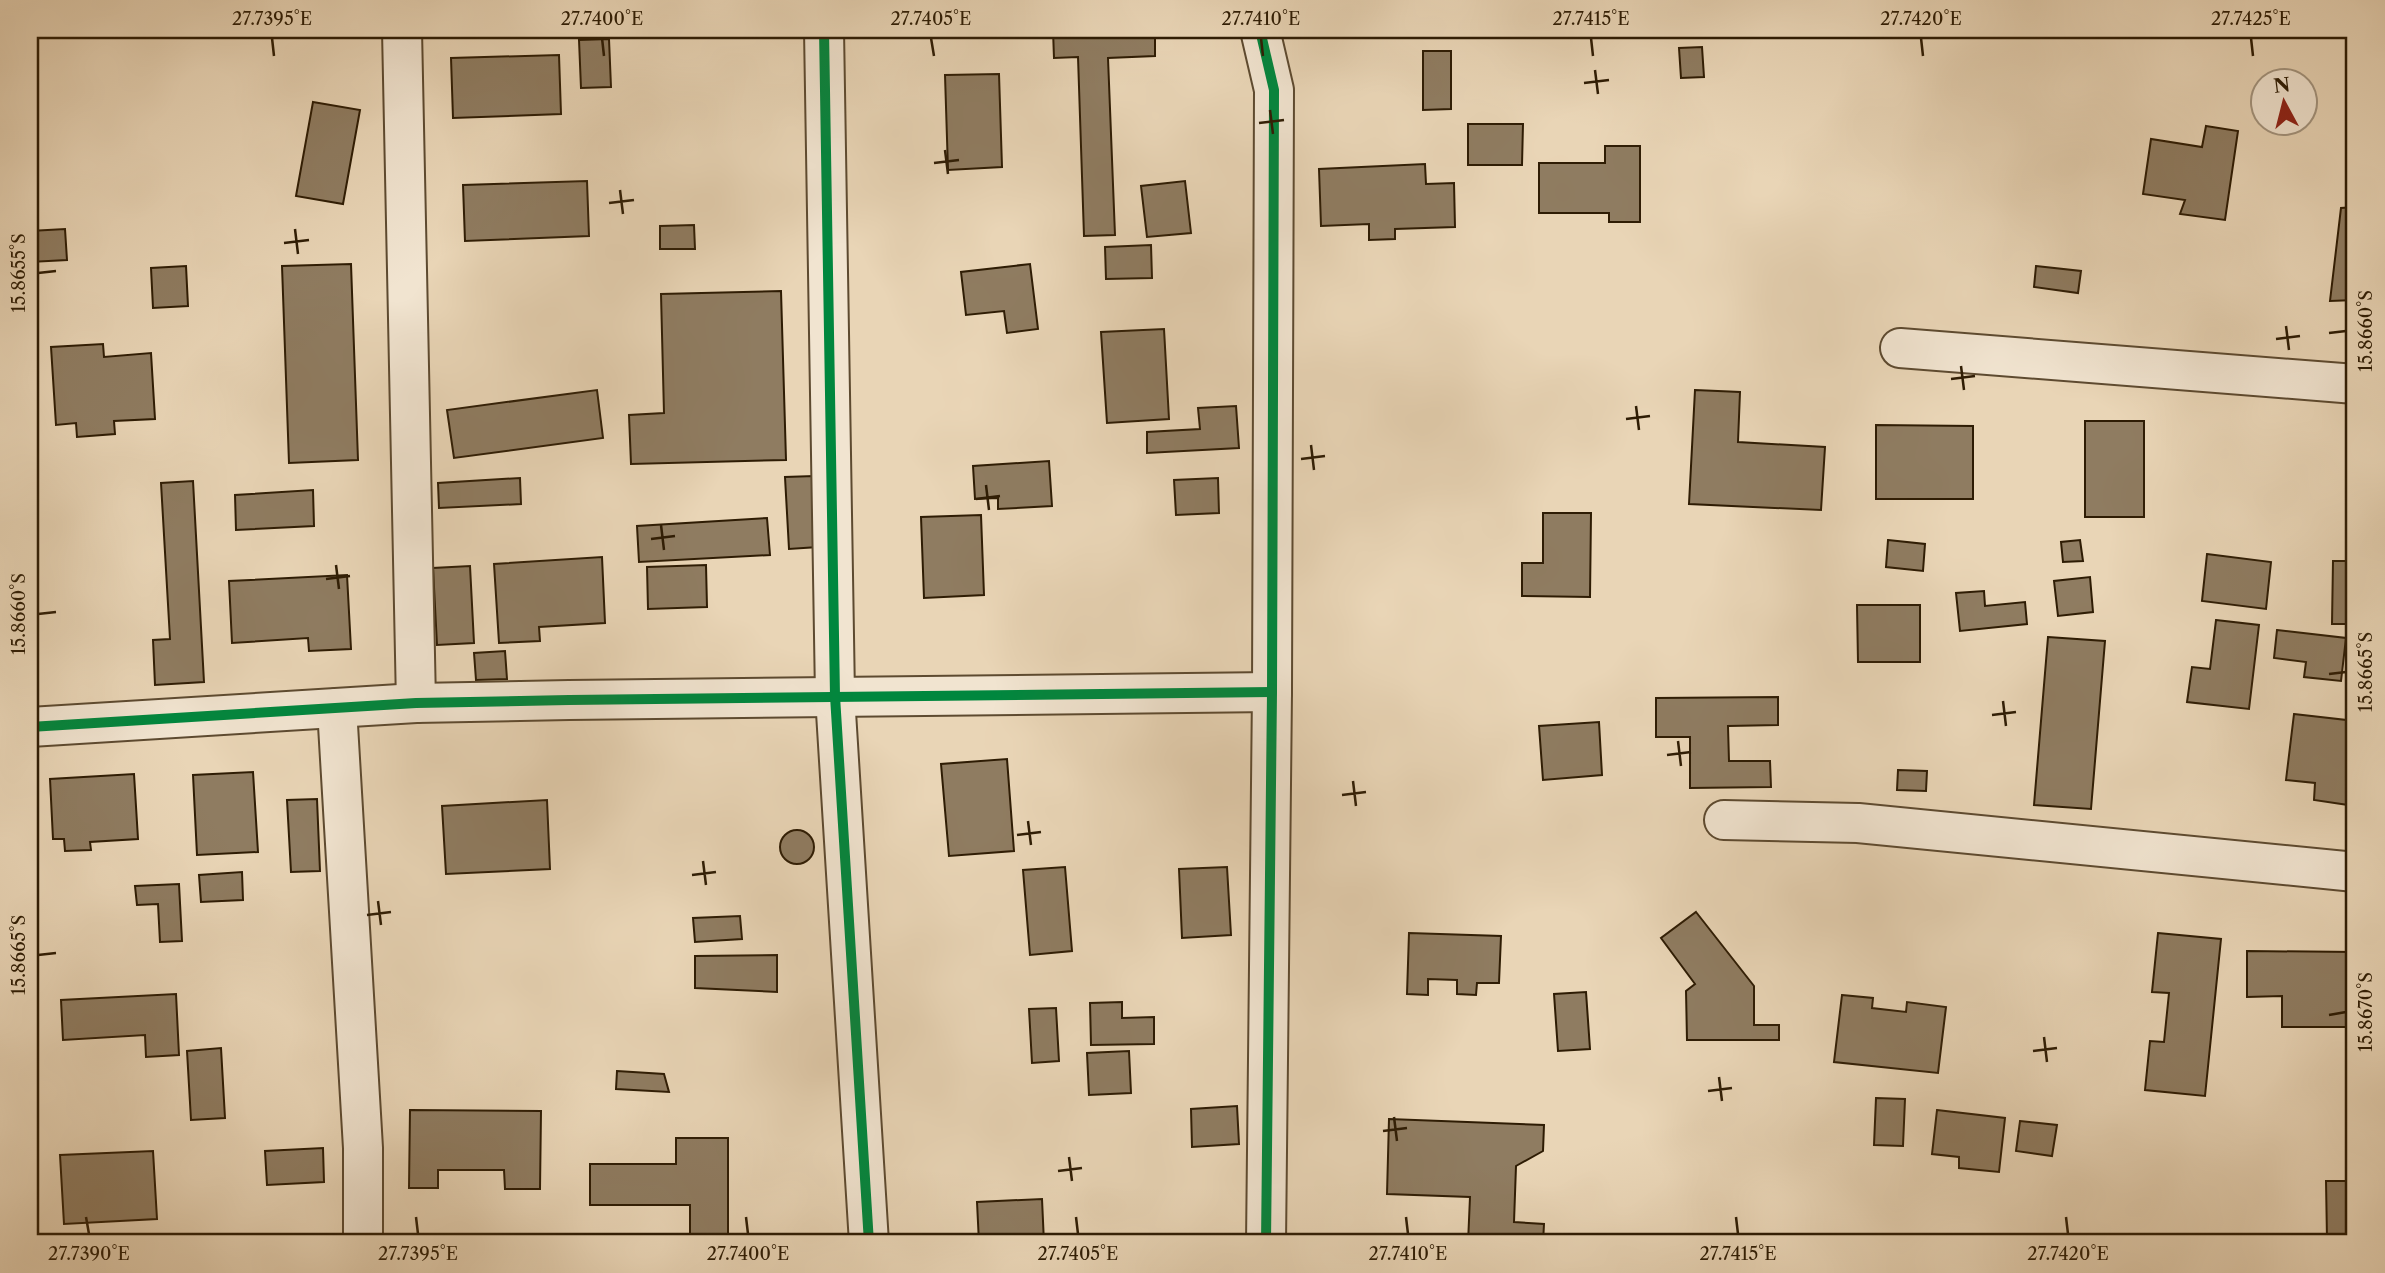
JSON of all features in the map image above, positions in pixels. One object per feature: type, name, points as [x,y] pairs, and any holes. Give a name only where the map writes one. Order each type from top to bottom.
[{"type":"street","points":[[402,30],[416,703]]},
{"type":"street","points":[[824,30],[835,696],[869,1243]]},
{"type":"street","points":[[1261,30],[1274,90],[1272,692],[1266,1243]]},
{"type":"street","points":[[1900,348],[2355,384]]},
{"type":"street","points":[[30,727],[416,703],[1272,692]]},
{"type":"street","points":[[337,708],[363,1148],[363,1243]]},
{"type":"street","points":[[1724,820],[1858,823],[2355,872]]},
{"type":"building","points":[[1053,30],[1155,30],[1155,56],[1108,58],[1115,235],[1084,236],[1078,57],[1054,58]]},
{"type":"building","points":[[609,39],[611,87],[581,88],[579,40]]},
{"type":"building","points":[[1702,47],[1704,77],[1681,78],[1679,48]]},
{"type":"building","points":[[1423,51],[1451,51],[1451,109],[1423,110]]},
{"type":"building","points":[[559,55],[561,114],[453,118],[451,58]]},
{"type":"building","points":[[2346,64],[2355,64],[2355,138],[2346,138]]},
{"type":"building","points":[[999,74],[1002,167],[948,170],[945,75]]},
{"type":"building","points":[[313,102],[360,110],[343,204],[296,196]]},
{"type":"building","points":[[1468,124],[1523,124],[1522,165],[1468,165]]},
{"type":"building","points":[[2206,126],[2238,131],[2225,220],[2180,214],[2185,200],[2143,194],[2151,139],[2202,147]]},
{"type":"building","points":[[1605,146],[1640,146],[1640,222],[1609,222],[1609,213],[1539,213],[1539,163],[1605,163]]},
{"type":"building","points":[[1425,164],[1426,184],[1454,183],[1455,227],[1395,229],[1395,239],[1369,240],[1369,224],[1321,226],[1319,169]]},
{"type":"building","points":[[587,181],[589,236],[465,241],[463,185]]},
{"type":"building","points":[[1185,181],[1191,233],[1147,237],[1141,186]]},
{"type":"building","points":[[2355,207],[2355,300],[2330,301],[2341,208]]},
{"type":"building","points":[[694,225],[695,249],[660,249],[660,226]]},
{"type":"building","points":[[65,229],[67,260],[30,262],[30,231]]},
{"type":"building","points":[[1151,245],[1152,278],[1106,279],[1105,247]]},
{"type":"building","points":[[351,264],[358,460],[289,463],[282,266]]},
{"type":"building","points":[[1030,264],[1038,329],[1007,333],[1004,311],[966,315],[961,272]]},
{"type":"building","points":[[186,266],[188,306],[153,308],[151,268]]},
{"type":"building","points":[[2036,266],[2081,271],[2078,293],[2034,287]]},
{"type":"building","points":[[781,291],[786,460],[631,464],[629,415],[664,413],[661,294]]},
{"type":"building","points":[[1164,329],[1169,419],[1107,423],[1101,332]]},
{"type":"building","points":[[103,344],[104,357],[151,353],[155,419],[114,421],[115,434],[77,437],[76,423],[56,425],[51,347]]},
{"type":"building","points":[[597,390],[603,438],[454,458],[447,410]]},
{"type":"building","points":[[1695,390],[1740,392],[1738,442],[1825,447],[1821,510],[1689,504]]},
{"type":"building","points":[[1236,406],[1239,448],[1147,453],[1147,432],[1200,429],[1198,408]]},
{"type":"building","points":[[2085,421],[2144,421],[2144,517],[2085,517]]},
{"type":"building","points":[[1876,425],[1973,426],[1973,499],[1876,499]]},
{"type":"building","points":[[1049,461],[1052,506],[998,509],[998,498],[975,499],[973,466]]},
{"type":"building","points":[[814,476],[818,547],[789,549],[785,477]]},
{"type":"building","points":[[520,478],[521,504],[439,508],[438,483]]},
{"type":"building","points":[[1218,478],[1219,513],[1176,515],[1174,480]]},
{"type":"building","points":[[193,481],[204,682],[155,685],[153,640],[170,639],[161,483]]},
{"type":"building","points":[[313,490],[314,526],[236,530],[235,495]]},
{"type":"building","points":[[30,500],[35,500],[38,626],[30,626]]},
{"type":"building","points":[[1543,513],[1591,513],[1590,597],[1522,596],[1522,563],[1543,563]]},
{"type":"building","points":[[981,515],[984,595],[924,598],[921,517]]},
{"type":"building","points":[[767,518],[770,555],[639,562],[637,526]]},
{"type":"building","points":[[1888,540],[1925,544],[1923,571],[1886,567]]},
{"type":"building","points":[[2080,540],[2083,561],[2063,562],[2061,542]]},
{"type":"building","points":[[2207,554],[2271,562],[2266,609],[2202,601]]},
{"type":"building","points":[[602,557],[605,623],[539,627],[540,641],[499,643],[494,564]]},
{"type":"building","points":[[2333,561],[2355,561],[2355,624],[2332,624]]},
{"type":"building","points":[[706,565],[707,607],[648,609],[647,567]]},
{"type":"building","points":[[470,566],[474,643],[437,645],[433,568]]},
{"type":"building","points":[[347,575],[351,649],[309,651],[308,638],[232,643],[229,581]]},
{"type":"building","points":[[2090,577],[2093,612],[2058,616],[2054,581]]},
{"type":"building","points":[[1984,591],[1985,606],[2025,602],[2027,624],[1960,631],[1956,593]]},
{"type":"building","points":[[1857,605],[1920,605],[1920,662],[1858,662]]},
{"type":"building","points":[[2216,620],[2259,625],[2249,709],[2187,702],[2192,667],[2210,669]]},
{"type":"building","points":[[2277,630],[2346,638],[2341,681],[2304,677],[2306,662],[2274,658]]},
{"type":"building","points":[[2048,637],[2105,641],[2091,809],[2034,805]]},
{"type":"building","points":[[505,651],[507,679],[476,680],[474,653]]},
{"type":"building","points":[[1778,697],[1778,725],[1728,726],[1729,761],[1770,761],[1771,787],[1690,788],[1690,737],[1656,737],[1656,698]]},
{"type":"building","points":[[2294,714],[2355,721],[2355,806],[2314,800],[2315,783],[2286,780]]},
{"type":"building","points":[[1599,722],[1602,775],[1543,780],[1539,726]]},
{"type":"building","points":[[1007,759],[1014,851],[949,856],[941,764]]},
{"type":"building","points":[[1898,770],[1927,771],[1926,791],[1897,790]]},
{"type":"building","points":[[253,772],[258,852],[197,855],[193,775]]},
{"type":"building","points":[[134,774],[138,839],[90,842],[91,850],[65,851],[64,839],[53,839],[50,779]]},
{"type":"building","points":[[317,799],[320,871],[291,872],[287,800]]},
{"type":"building","points":[[547,800],[550,869],[446,874],[442,806]]},
{"type":"building","points":[[797,830],[809,835],[814,847],[809,859],[797,864],[785,859],[780,847],[785,835]]},
{"type":"building","points":[[1065,867],[1072,951],[1030,955],[1023,870]]},
{"type":"building","points":[[1227,867],[1231,935],[1182,938],[1179,869]]},
{"type":"building","points":[[242,872],[243,900],[201,902],[199,875]]},
{"type":"building","points":[[179,884],[182,941],[160,942],[158,904],[137,905],[135,886]]},
{"type":"building","points":[[1696,912],[1754,986],[1754,1025],[1779,1025],[1779,1040],[1687,1040],[1686,991],[1695,984],[1661,938]]},
{"type":"building","points":[[740,916],[742,939],[695,942],[693,918]]},
{"type":"building","points":[[1409,933],[1501,936],[1499,983],[1477,983],[1476,995],[1457,994],[1457,980],[1428,979],[1428,995],[1407,994]]},
{"type":"building","points":[[2158,933],[2221,939],[2205,1096],[2145,1090],[2150,1041],[2164,1042],[2169,993],[2152,992]]},
{"type":"building","points":[[2247,951],[2355,952],[2355,1027],[2282,1027],[2282,996],[2247,997]]},
{"type":"building","points":[[777,955],[777,992],[695,988],[695,956]]},
{"type":"building","points":[[1586,992],[1590,1049],[1558,1051],[1554,994]]},
{"type":"building","points":[[176,994],[179,1055],[146,1057],[145,1035],[63,1040],[61,1000]]},
{"type":"building","points":[[1842,995],[1873,998],[1872,1008],[1906,1012],[1907,1002],[1946,1007],[1938,1073],[1834,1062]]},
{"type":"building","points":[[1122,1002],[1122,1018],[1154,1017],[1154,1044],[1091,1045],[1090,1003]]},
{"type":"building","points":[[1056,1008],[1059,1061],[1032,1063],[1029,1009]]},
{"type":"building","points":[[221,1048],[225,1118],[191,1120],[187,1051]]},
{"type":"building","points":[[1129,1051],[1131,1093],[1089,1095],[1087,1053]]},
{"type":"building","points":[[617,1071],[664,1074],[669,1092],[616,1089]]},
{"type":"building","points":[[1876,1098],[1905,1099],[1903,1146],[1874,1145]]},
{"type":"building","points":[[1237,1106],[1239,1144],[1192,1147],[1191,1109]]},
{"type":"building","points":[[410,1110],[541,1111],[540,1189],[505,1189],[504,1170],[438,1170],[438,1188],[409,1188]]},
{"type":"building","points":[[1937,1110],[2005,1118],[1999,1172],[1959,1168],[1959,1157],[1932,1154]]},
{"type":"building","points":[[1389,1119],[1544,1125],[1543,1151],[1516,1166],[1514,1222],[1544,1224],[1543,1243],[1468,1243],[1470,1197],[1387,1194]]},
{"type":"building","points":[[2020,1121],[2057,1125],[2052,1156],[2016,1151]]},
{"type":"building","points":[[676,1138],[728,1138],[728,1243],[690,1243],[690,1205],[590,1205],[590,1164],[676,1164]]},
{"type":"building","points":[[323,1148],[324,1182],[267,1185],[265,1151]]},
{"type":"building","points":[[153,1151],[157,1219],[64,1224],[60,1155]]},
{"type":"building","points":[[2326,1181],[2355,1181],[2355,1243],[2304,1243],[2304,1240],[2327,1239]]},
{"type":"building","points":[[1042,1199],[1044,1243],[979,1243],[977,1202]]},
{"type":"cycle path","points":[[824,30],[835,696],[869,1243]]},
{"type":"cycle path","points":[[1260,30],[1274,90],[1272,692],[1266,1243]]},
{"type":"cycle path","points":[[30,727],[416,703],[1272,692]]}]
